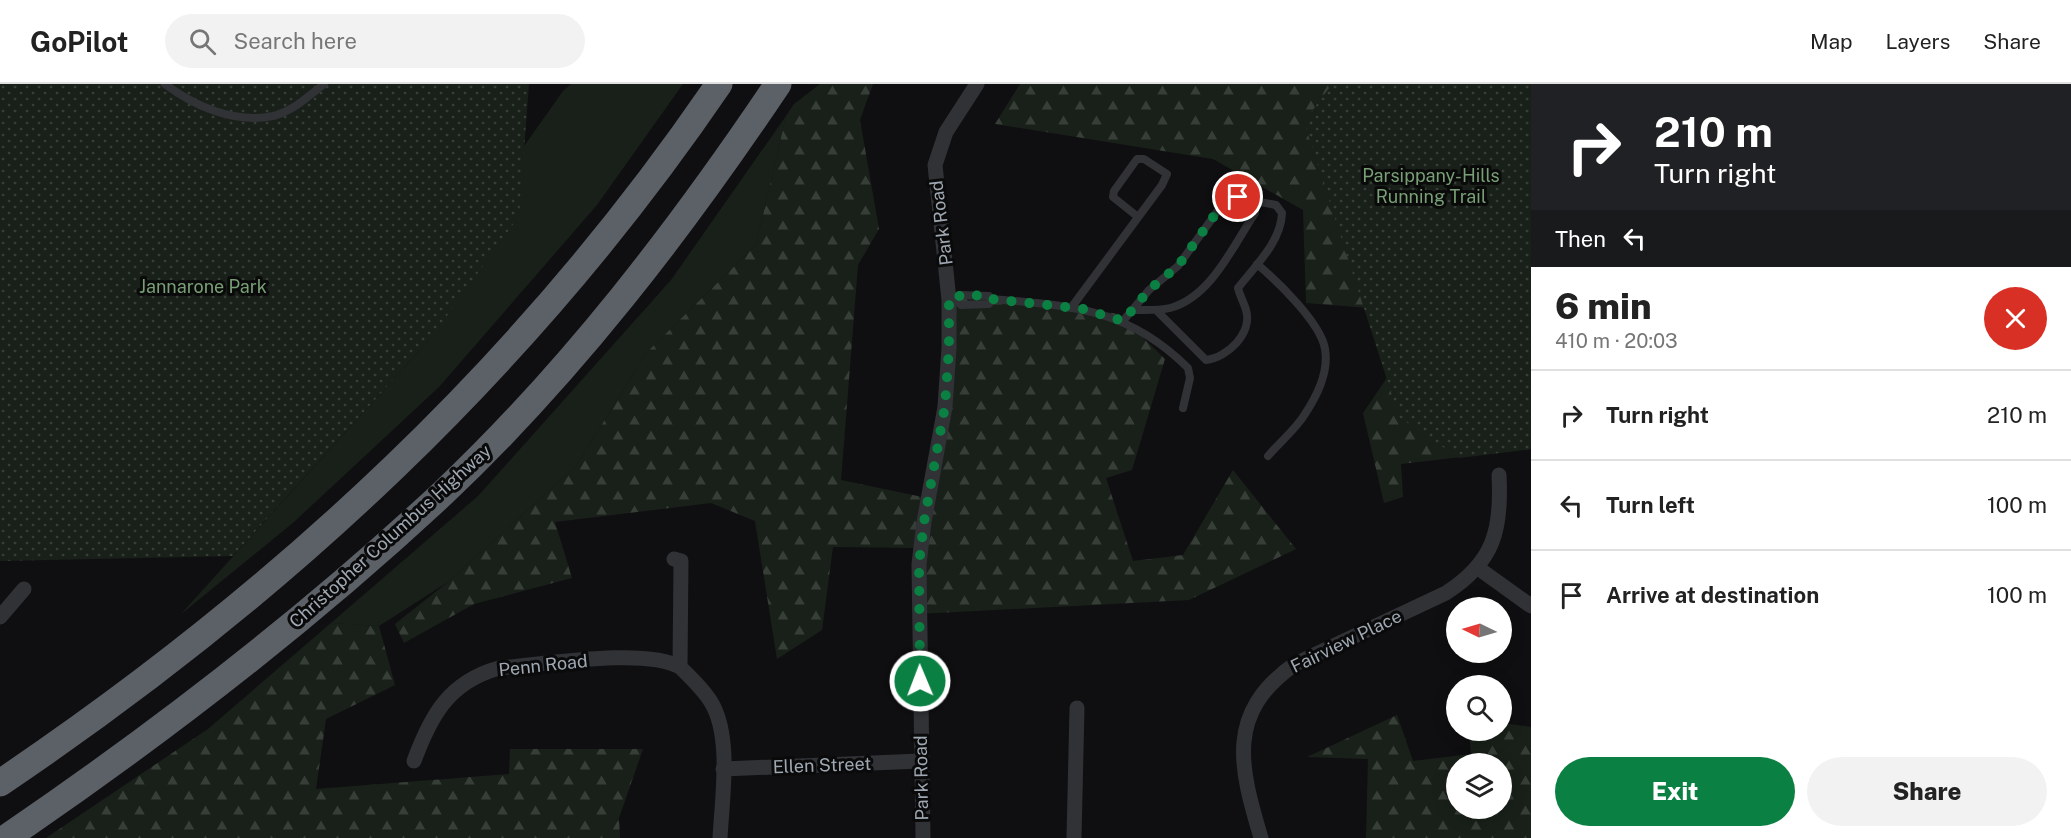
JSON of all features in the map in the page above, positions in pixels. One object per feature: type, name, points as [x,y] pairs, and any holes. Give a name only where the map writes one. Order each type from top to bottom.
[{"type":"highway","points":[[0,783],[105,708],[232,611],[364,498],[437,428],[518,342],[611,232],[719,84]]},
{"type":"highway","name":"Christopher Columbus Highway","points":[[6,838],[111,765],[217,686],[313,609],[444,492],[535,397],[626,292],[703,193],[778,84]]},
{"type":"street","name":"Park Road","points":[[923,838],[919,564],[924,522],[945,406],[953,300],[935,165],[946,132],[977,84]]},
{"type":"street","name":"Fairview Place","points":[[1261,838],[1246,786],[1243,747],[1252,712],[1266,688],[1295,663],[1446,593],[1478,568],[1486,556],[1499,520],[1499,475]]},
{"type":"street","points":[[674,559],[681,561],[680,667],[701,689],[717,713],[721,728],[723,769],[720,838]]},
{"type":"street","points":[[1478,568],[1531,606]]},
{"type":"street","points":[[0,617],[24,589]]},
{"type":"street","name":"Penn Road","points":[[414,761],[431,718],[470,679],[483,673],[498,668],[620,658],[672,662],[680,667]]},
{"type":"street","points":[[1074,838],[1077,708]]},
{"type":"street","name":"Ellen Street","points":[[723,769],[921,761]]},
{"type":"lane","points":[[165,84],[186,100],[226,114],[252,118],[274,116],[295,106],[324,84]]},
{"type":"lane","points":[[1071,308],[1138,217],[1167,174],[1144,159],[1137,159],[1114,191],[1113,197],[1138,217]]},
{"type":"lane","points":[[1123,321],[1149,290],[1178,266],[1224,202],[1238,197],[1276,205],[1282,213],[1281,226],[1257,264],[1238,288],[1247,311],[1246,329],[1232,348],[1218,359],[1206,360],[1156,310]]},
{"type":"lane","points":[[1132,310],[1170,308],[1190,300],[1209,282],[1255,213],[1255,201]]},
{"type":"lane","points":[[1257,264],[1284,286],[1312,324],[1325,348],[1325,371],[1319,390],[1304,416],[1268,456]]},
{"type":"lane","points":[[953,300],[961,304],[989,304],[992,299],[1071,308],[1123,321],[1155,341],[1188,368],[1190,378],[1182,408]]},
{"type":"green space","name":"Jannarone Park","points":[[0,84],[529,84],[519,216],[430,339],[233,556],[0,561]]},
{"type":"green space","points":[[571,84],[683,84],[597,205],[439,387],[294,522],[180,615],[430,339],[517,156],[563,91]]},
{"type":"green space","points":[[820,84],[873,84],[860,120],[879,229],[858,265],[841,480],[927,498],[950,296],[1045,302],[1119,314],[1165,359],[1132,470],[1106,478],[1133,561],[1183,555],[1233,470],[1296,549],[1189,600],[917,614],[921,548],[833,547],[822,630],[777,659],[755,521],[711,503],[555,522],[572,578],[474,604],[404,643],[395,624],[448,582],[576,466],[647,352],[756,245],[786,116],[794,104]]},
{"type":"green space","name":"Parsippany-Hills Running Trail","points":[[1020,84],[1531,84],[1531,449],[1401,464],[1403,497],[1384,503],[1363,413],[1417,334],[1394,310],[1306,303],[1303,210],[1213,159],[995,124]]},
{"type":"green space","name":"Parsippany-Hills Running Trail","points":[[1332,84],[1531,84],[1531,449],[1459,458],[1399,417],[1304,122]]},
{"type":"green space","points":[[786,116],[756,245],[647,352],[576,466],[448,582],[379,626],[331,623],[478,496],[671,280]]},
{"type":"green space","points":[[331,623],[379,626],[395,685],[326,719],[316,789],[509,774],[510,749],[643,749],[619,818],[620,838],[46,838],[208,729]]},
{"type":"green space","points":[[1397,715],[1413,761],[1446,757],[1446,819],[1512,819],[1512,753],[1471,753],[1470,741],[1512,741],[1512,724],[1531,727],[1531,838],[1366,838],[1368,759],[1307,757]]},
{"type":"route","points":[[920,681],[919,564],[924,522],[945,406],[949,348],[949,300],[957,300],[960,295],[989,296],[992,299],[1083,309],[1123,321],[1149,290],[1178,266],[1224,202],[1232,197],[1238,197]]}]
